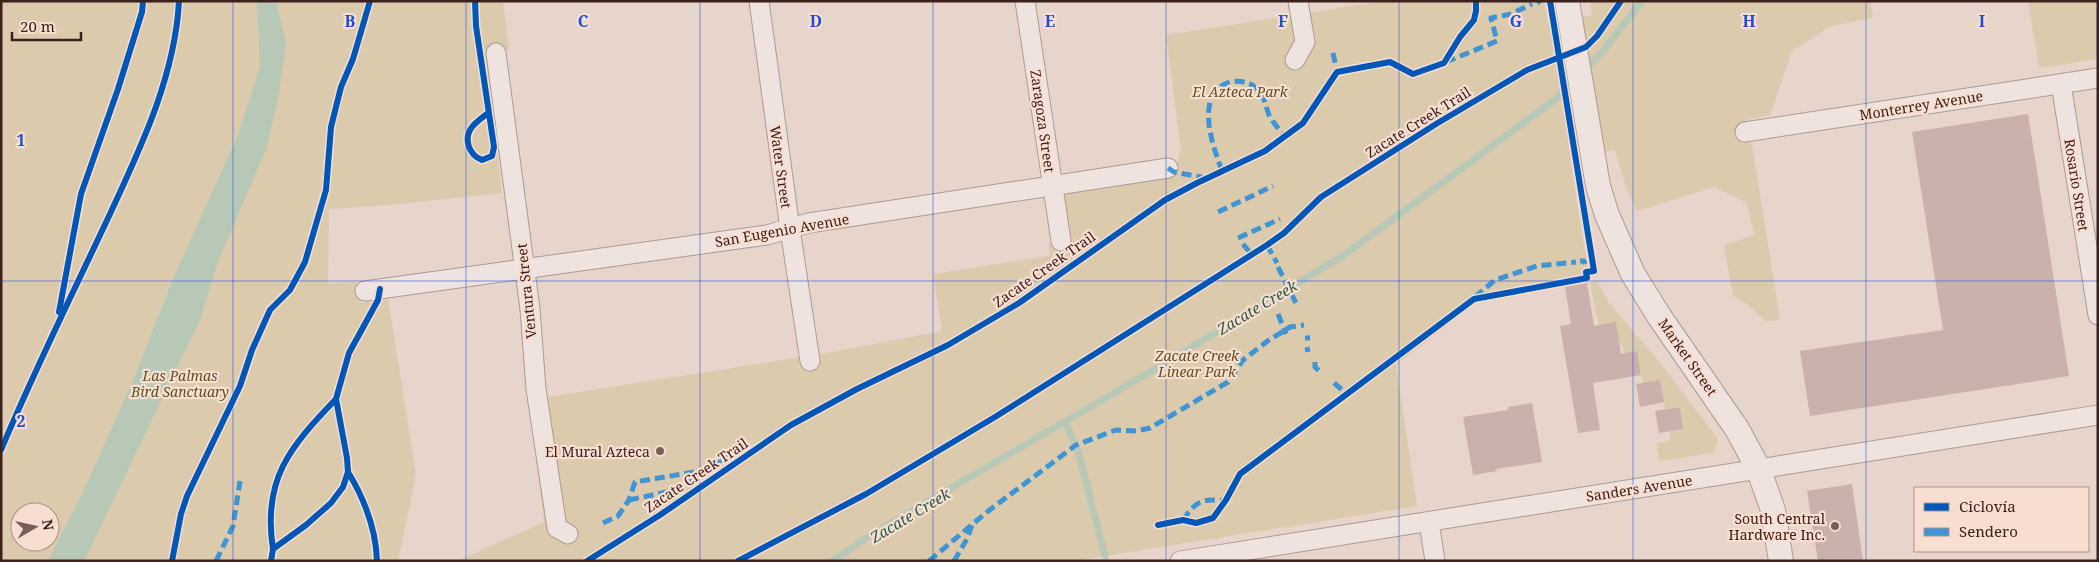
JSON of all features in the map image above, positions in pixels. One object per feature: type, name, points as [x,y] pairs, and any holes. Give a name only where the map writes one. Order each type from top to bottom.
[{"type":"street","name":"Water Street","points":[[760,1],[790,229],[810,361]]},
{"type":"street","name":"Zaragoza Street","points":[[1025,1],[1061,241]]},
{"type":"street","points":[[1295,60],[1304,42],[1298,1]]},
{"type":"street","name":"Market Street","points":[[1568,10],[1598,186],[1606,215],[1633,274],[1659,316],[1737,429],[1758,468],[1773,510],[1781,561]]},
{"type":"street","name":"Ventura Street","points":[[496,53],[524,268],[536,389],[562,531]]},
{"type":"street","name":"Monterrey Avenue","points":[[1745,132],[2098,78]]},
{"type":"street","name":"Rosario Street","points":[[2061,84],[2098,315]]},
{"type":"street","name":"San Eugenio Avenue","points":[[365,291],[767,235],[809,224],[1168,168]]},
{"type":"street","name":"Sanders Avenue","points":[[1180,561],[2098,415]]},
{"type":"street","points":[[1429,522],[1435,561]]},
{"type":"green space","name":"Las Palmas Bird Sanctuary","points":[[1,1],[503,1],[509,50],[487,53],[502,193],[390,205],[329,209],[328,283],[356,282],[360,303],[388,299],[416,474],[398,561],[1,561]]},
{"type":"green space","name":"Zacate Creek Linear Park","points":[[1383,1],[1544,1],[1548,22],[1592,15],[1590,1],[1871,1],[1873,18],[1830,26],[1792,51],[1770,115],[1745,120],[1749,143],[1752,144],[1780,320],[1766,321],[1733,296],[1724,245],[1754,235],[1747,203],[1714,187],[1637,211],[1626,187],[1615,150],[1570,158],[1590,283],[1478,301],[1396,365],[1417,506],[1074,561],[457,561],[544,522],[529,400],[827,353],[942,331],[933,274],[1050,256],[1048,243],[1069,240],[1062,194],[1174,172],[1181,150],[1166,35]]},
{"type":"green space","points":[[2028,1],[2098,1],[2098,59],[2039,68]]},
{"type":"green space","points":[[1597,281],[1609,303],[1662,365],[1718,439],[1713,453],[1659,461],[1657,443],[1670,441],[1670,431],[1683,429],[1680,407],[1665,409],[1660,380],[1643,383],[1637,352],[1624,354],[1623,345],[1619,345],[1599,326],[1590,283]]},
{"type":"shaded area","points":[[257,1],[276,1],[286,43],[279,94],[266,149],[218,262],[200,320],[84,561],[48,561],[53,552],[60,552],[60,537],[84,490],[135,376],[173,279],[238,135],[260,67]]},
{"type":"building","points":[[2028,114],[2069,376],[1810,416],[1800,351],[1943,330],[1912,132]]},
{"type":"building","points":[[1587,283],[1594,326],[1616,322],[1621,354],[1637,351],[1641,375],[1593,383],[1600,430],[1578,433],[1560,326],[1571,324],[1565,287]]},
{"type":"building","points":[[1660,380],[1664,402],[1640,407],[1636,384]]},
{"type":"building","points":[[1532,403],[1542,462],[1496,469],[1497,471],[1473,475],[1463,417],[1508,410],[1508,407]]},
{"type":"building","points":[[1680,407],[1683,429],[1659,433],[1655,411]]},
{"type":"building","name":"South Central Hardware Inc.","points":[[1852,484],[1863,561],[1818,561],[1807,491]]},
{"type":"waterway","name":"Zacate Creek","points":[[1584,70],[1603,51],[1642,1]]},
{"type":"waterway","name":"Zacate Creek","points":[[833,561],[869,536],[1162,365],[1344,255],[1556,99],[1575,79]]},
{"type":"waterway","points":[[1065,422],[1078,451],[1105,556]]},
{"type":"marked path","points":[[1446,62],[1497,41],[1491,18],[1511,14],[1532,4]]},
{"type":"marked path","points":[[1333,53],[1337,72]]},
{"type":"marked path","points":[[1222,171],[1211,135],[1209,109],[1212,97],[1219,88],[1230,82],[1244,82],[1256,88],[1263,97],[1269,115],[1285,137]]},
{"type":"marked path","points":[[1168,168],[1174,172],[1206,178]]},
{"type":"marked path","points":[[1218,212],[1273,186]]},
{"type":"marked path","points":[[1238,238],[1280,219]]},
{"type":"marked path","points":[[1243,244],[1251,254]]},
{"type":"marked path","points":[[1267,245],[1277,263]]},
{"type":"marked path","points":[[1580,261],[1584,261],[1585,264]]},
{"type":"marked path","points":[[1475,297],[1495,280],[1537,266],[1576,262]]},
{"type":"marked path","points":[[1278,267],[1298,307]]},
{"type":"marked path","points":[[1278,314],[1286,334]]},
{"type":"marked path","points":[[929,561],[987,512],[1076,445],[1116,430],[1136,431],[1150,428],[1228,382],[1243,360],[1269,340],[1290,327],[1304,325]]},
{"type":"marked path","points":[[1305,338],[1310,338]]},
{"type":"marked path","points":[[1305,350],[1310,349]]},
{"type":"marked path","points":[[1315,362],[1315,367],[1319,371]]},
{"type":"marked path","points":[[1334,383],[1347,394]]},
{"type":"marked path","points":[[603,523],[618,516],[629,500],[635,482],[706,470],[725,458],[744,454]]},
{"type":"marked path","points":[[629,500],[671,491],[700,473]]},
{"type":"marked path","points":[[216,561],[233,526],[240,481]]},
{"type":"marked path","points":[[1183,520],[1200,502],[1211,500],[1226,501]]},
{"type":"marked path","points":[[954,561],[967,539],[972,525]]},
{"type":"cycle path","points":[[59,312],[81,194],[118,89],[142,12],[143,1]]},
{"type":"cycle path","points":[[1,450],[144,139],[171,57],[179,1]]},
{"type":"cycle path","points":[[172,561],[181,514],[187,496],[240,386],[252,350],[270,310],[290,290],[305,262],[326,190],[331,127],[341,87],[353,59],[370,1]]},
{"type":"cycle path","points":[[475,1],[476,26],[494,147],[492,156],[482,160],[477,158],[471,151],[468,137],[472,127],[488,113]]},
{"type":"cycle path","name":"Zacate Creek Trail","points":[[587,561],[660,515],[791,425],[857,389],[948,345],[1019,303],[1165,200],[1265,151],[1303,123],[1337,72],[1390,62],[1413,74],[1444,63],[1460,37],[1474,20],[1476,1]]},
{"type":"cycle path","points":[[1158,525],[1183,520],[1196,523],[1213,518],[1226,500],[1240,474],[1474,299],[1587,278],[1586,272],[1594,271],[1550,1]]},
{"type":"cycle path","name":"Zacate Creek Trail","points":[[738,561],[866,494],[995,417],[1267,245],[1284,233],[1321,197],[1436,124],[1527,70],[1586,47],[1597,36],[1621,1]]},
{"type":"cycle path","points":[[271,561],[273,549],[306,525],[331,503],[343,487],[348,472],[347,458],[336,399],[349,353],[378,300],[380,289]]},
{"type":"cycle path","points":[[273,549],[272,503],[276,483],[283,466],[305,433],[336,399]]},
{"type":"cycle path","points":[[348,472],[360,493],[372,526],[377,561]]},
{"type":"place","name":"El Mural Azteca","points":[[660,451]]},
{"type":"place","name":"South Central Hardware Inc.","points":[[1835,526]]},
{"type":"park label","name":"El Azteca Park","points":[[1240,91]]}]
